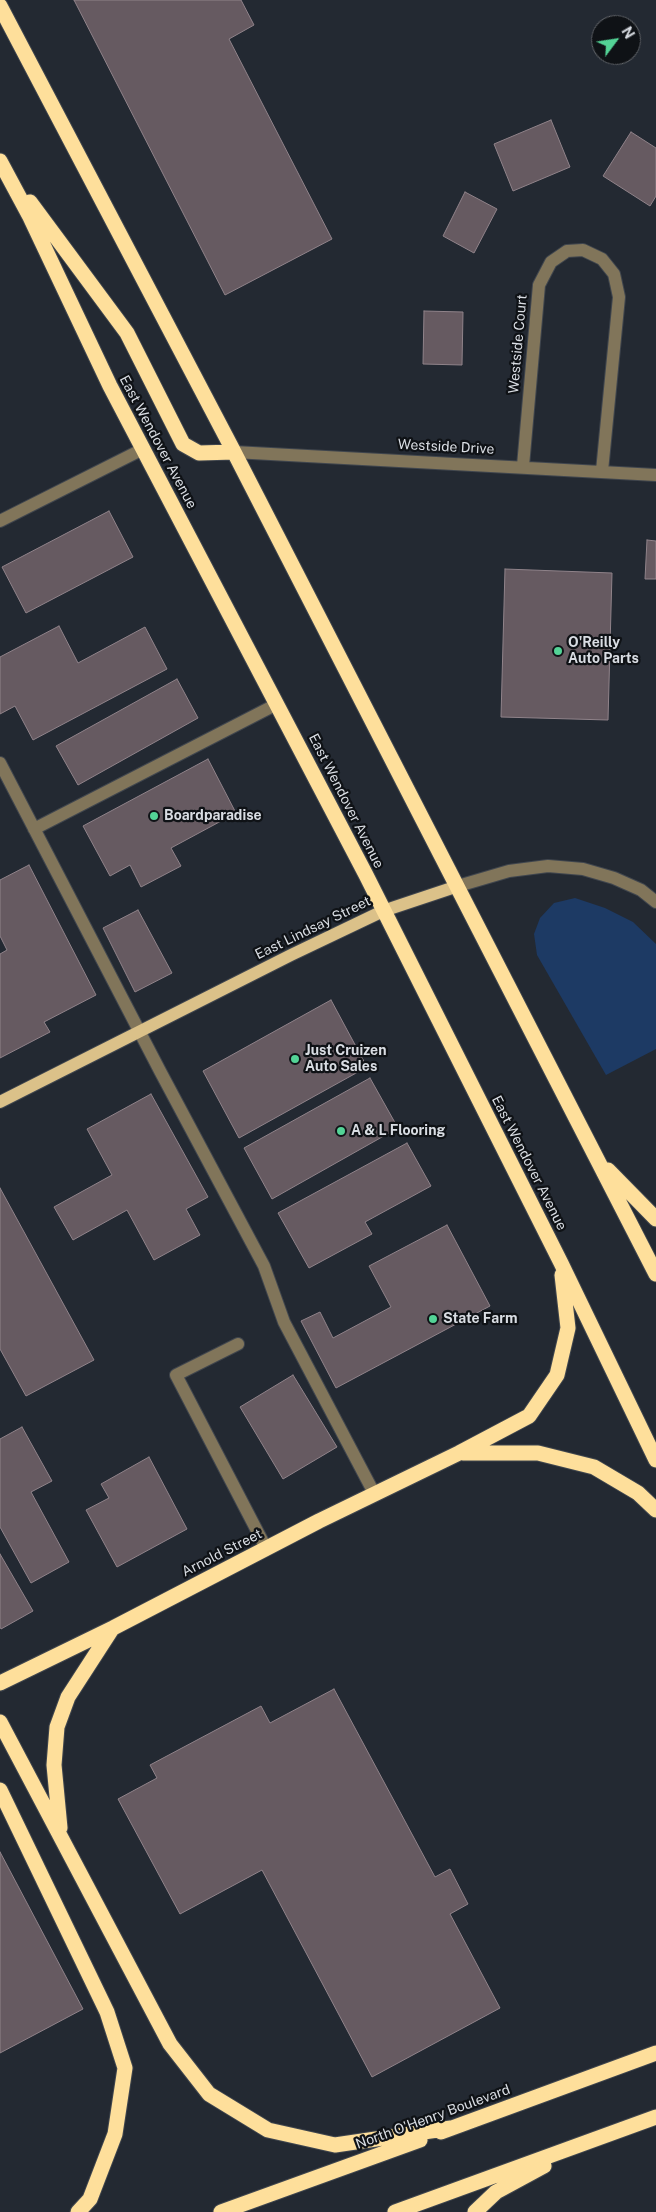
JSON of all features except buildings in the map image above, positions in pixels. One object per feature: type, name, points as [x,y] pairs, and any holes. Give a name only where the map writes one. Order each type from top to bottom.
[{"type":"highway","points":[[0,6],[234,452],[656,1274]]},
{"type":"highway","points":[[1,163],[127,333],[183,444],[199,453],[234,452]]},
{"type":"highway","name":"East Wendover Avenue","points":[[1,163],[30,217],[110,386],[383,911],[561,1264],[656,1460]]},
{"type":"highway","points":[[597,1160],[656,1219]]},
{"type":"highway","name":"Arnold Street","points":[[0,1683],[113,1628],[266,1548],[374,1493],[459,1453],[529,1416],[557,1375],[568,1328],[561,1264]]},
{"type":"highway","points":[[459,1453],[538,1453],[594,1467],[638,1493],[656,1510]]},
{"type":"highway","points":[[61,1834],[54,1765],[57,1727],[68,1697],[113,1628]]},
{"type":"highway","points":[[0,1722],[61,1834],[170,2044],[209,2094],[268,2130],[335,2145],[451,2128]]},
{"type":"highway","points":[[0,1790],[5,1804],[107,2012],[124,2068],[115,2134],[90,2199],[78,2212]]},
{"type":"highway","name":"North O'Henry Boulevard","points":[[221,2212],[656,2053]]},
{"type":"highway","points":[[395,2212],[656,2117]]},
{"type":"highway","points":[[475,2212],[496,2192],[587,2142]]},
{"type":"main road","name":"East Lindsay Street","points":[[0,1102],[383,911],[458,886]]},
{"type":"street","name":"Westside Court","points":[[523,466],[539,285],[551,262],[567,251],[583,250],[602,259],[614,274],[620,297],[602,471]]},
{"type":"street","points":[[0,522],[143,449]]},
{"type":"street","name":"Westside Drive","points":[[234,452],[656,474]]},
{"type":"street","points":[[34,829],[277,704]]},
{"type":"street","points":[[0,763],[139,1032],[264,1266],[284,1322],[374,1493]]},
{"type":"street","name":"East Lindsay Street","points":[[458,886],[519,870],[548,866],[583,869],[614,878],[641,890],[656,902]]},
{"type":"street","points":[[238,1344],[176,1374],[266,1548]]},
{"type":"shaded area","points":[[575,898],[605,908],[633,922],[656,944],[656,1049],[606,1075],[537,955],[534,934],[540,918],[554,903]]},
{"type":"place","name":"O'Reilly Auto Parts","points":[[558,651]]},
{"type":"place","name":"Boardparadise","points":[[154,816]]},
{"type":"place","name":"Just Cruizen Auto Sales","points":[[295,1059]]},
{"type":"place","name":"A & L Flooring","points":[[341,1131]]},
{"type":"place","name":"State Farm","points":[[433,1319]]}]
